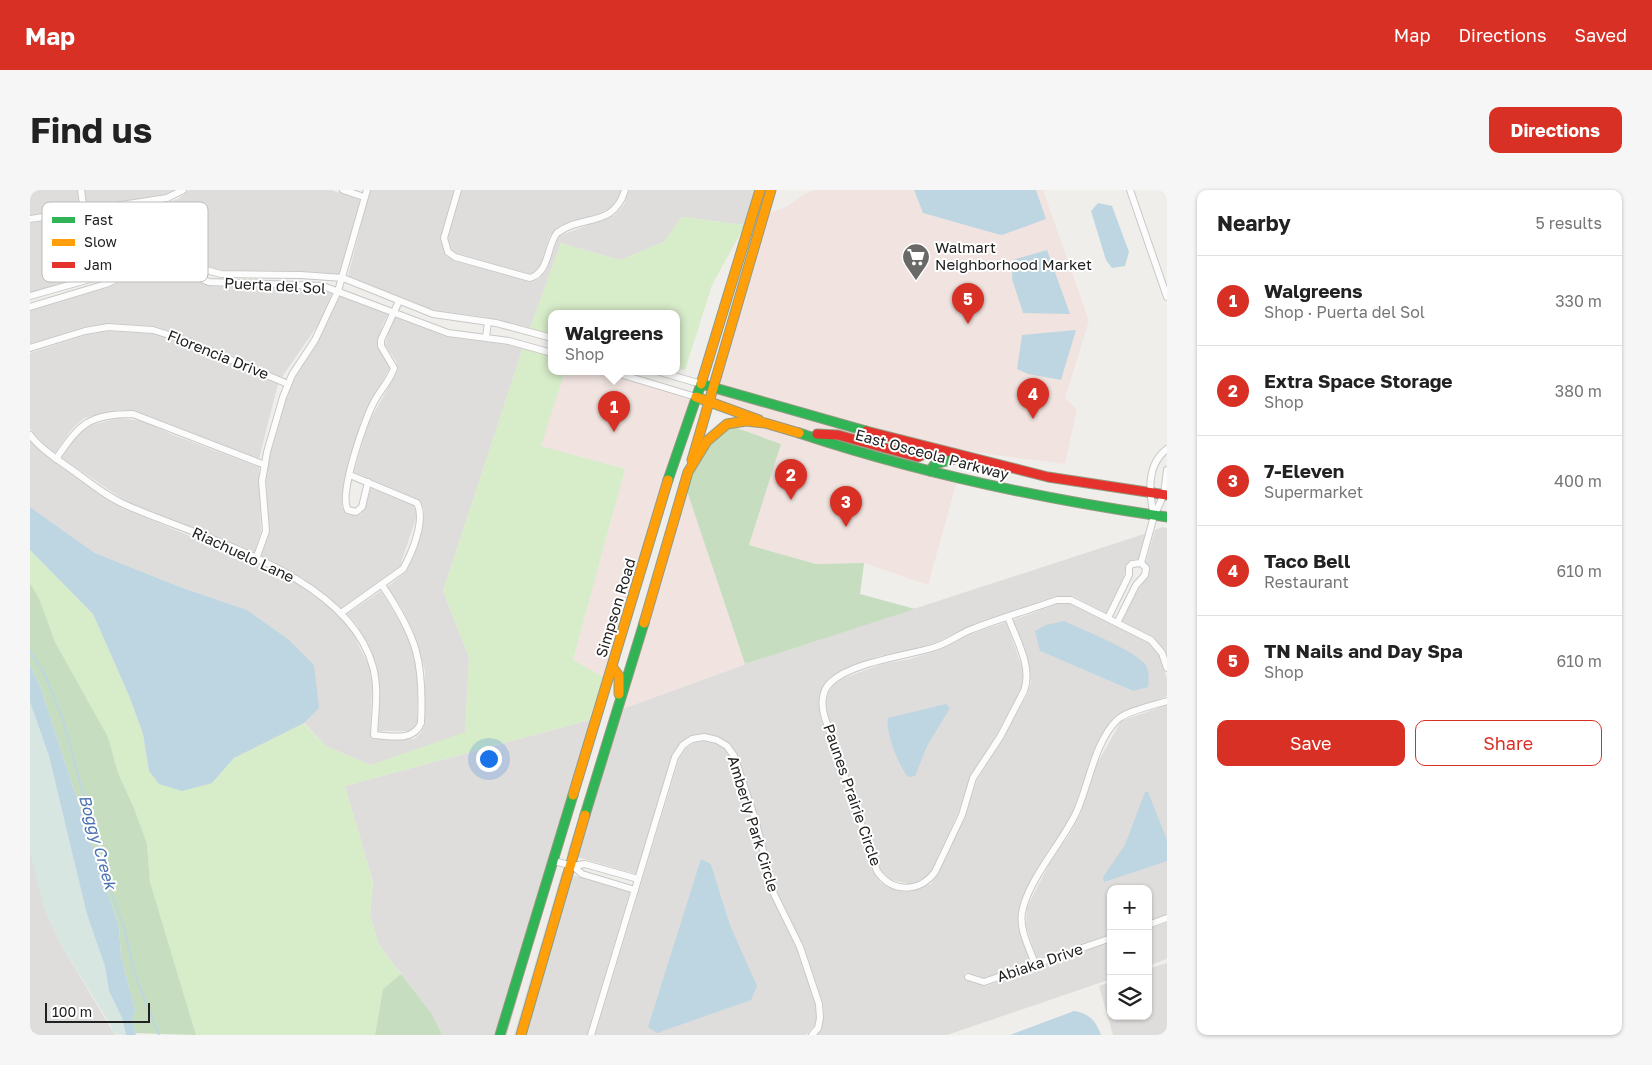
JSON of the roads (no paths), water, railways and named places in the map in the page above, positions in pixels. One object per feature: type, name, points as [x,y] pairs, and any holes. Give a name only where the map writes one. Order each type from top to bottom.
[{"type":"main road","name":"Simpson Road","points":[[521,1035],[771,190]]},
{"type":"main road","name":"Simpson Road","points":[[500,1035],[680,442],[701,384],[759,192]]},
{"type":"main road","points":[[759,192],[764,212]]},
{"type":"main road","name":"East Osceola Parkway","points":[[701,384],[962,458],[1041,475],[1166,495]]},
{"type":"main road","name":"East Osceola Parkway","points":[[696,398],[803,434],[930,471],[1032,495],[1167,517]]},
{"type":"main road","points":[[688,472],[704,444],[724,426],[736,422],[769,423]]},
{"type":"main road","points":[[803,434],[838,435],[918,457],[934,450]]},
{"type":"main road","points":[[930,471],[935,464],[962,458]]},
{"type":"main road","points":[[609,735],[612,717],[621,689],[619,676],[612,668]]},
{"type":"street","points":[[144,202],[168,198],[183,190]]},
{"type":"street","points":[[256,559],[266,531],[262,481],[288,384],[323,324],[338,291],[365,193],[343,190]]},
{"type":"street","points":[[458,190],[444,238],[448,252],[455,257],[530,278],[543,269],[553,239],[557,233],[613,212],[621,203],[626,190]]},
{"type":"street","points":[[1130,190],[1167,297]]},
{"type":"street","name":"Puerta del Sol","points":[[208,271],[220,274],[301,275],[343,278],[433,314],[488,322],[548,337]]},
{"type":"street","name":"Puerta del Sol","points":[[30,296],[79,282]]},
{"type":"street","name":"Puerta del Sol","points":[[30,307],[110,282]]},
{"type":"street","name":"Puerta del Sol","points":[[208,282],[323,286],[448,333],[509,340],[548,352]]},
{"type":"street","points":[[368,482],[362,507],[356,512],[348,510],[346,502],[350,475],[364,422],[394,368],[381,346],[385,327],[399,301]]},
{"type":"street","points":[[486,337],[488,322]]},
{"type":"street","name":"Florencia Drive","points":[[30,348],[85,331],[108,327],[154,330],[179,338],[288,384]]},
{"type":"street","points":[[623,375],[696,398]]},
{"type":"street","points":[[671,375],[701,384]]},
{"type":"street","points":[[56,459],[74,432],[85,422],[119,414],[133,414],[265,465]]},
{"type":"street","name":"Riachuelo Lane","points":[[30,435],[56,459],[126,506],[256,559],[301,582],[341,613],[353,626],[373,668],[376,686],[374,735],[413,735],[419,730],[421,723],[423,687],[418,654],[399,610],[382,585]]},
{"type":"street","points":[[1154,516],[1149,493],[1153,468],[1161,454],[1167,449]]},
{"type":"street","points":[[1141,563],[1147,548],[1154,516],[1166,495],[1167,470]]},
{"type":"street","points":[[341,613],[403,569],[408,560],[421,516],[417,503],[350,475]]},
{"type":"street","points":[[1141,563],[1132,564],[1128,571],[1129,575],[1108,618],[1150,640],[1162,653],[1167,668]]},
{"type":"street","points":[[1117,623],[1146,572],[1141,563]]},
{"type":"street","points":[[1129,575],[1134,580],[1140,580]]},
{"type":"street","name":"Paunes Prairie Circle","points":[[1008,617],[1026,666],[1027,683],[1024,691],[1000,737],[974,778],[962,815],[935,872],[929,880],[912,888],[890,884],[883,880],[877,871],[825,718],[822,699],[825,690],[831,682],[843,674],[881,660],[909,655],[938,646],[969,630],[1057,600],[1071,600],[1108,618]]},
{"type":"street","points":[[1035,964],[1022,926],[1023,906],[1050,854],[1065,834],[1076,813],[1093,762],[1113,725],[1119,718],[1167,700]]},
{"type":"street","name":"Amberly Park Circle","points":[[591,1035],[675,757],[683,745],[698,738],[717,740],[727,746],[734,756],[755,819],[774,894],[800,947],[819,1004],[820,1018],[818,1028],[812,1035]]},
{"type":"street","points":[[554,861],[571,866],[582,874],[635,890]]},
{"type":"street","points":[[571,866],[585,864],[638,879]]},
{"type":"street","points":[[1152,924],[1167,918]]},
{"type":"street","name":"Abiaka Drive","points":[[968,977],[984,982],[1107,939]]},
{"type":"water","points":[[914,190],[1036,190],[1046,219],[1002,235],[997,234],[923,213]]},
{"type":"water","points":[[1098,203],[1112,206],[1129,252],[1125,266],[1112,268],[1106,260],[1091,211]]},
{"type":"water","points":[[1047,250],[1070,314],[1023,313],[1012,279],[1013,260]]},
{"type":"water","points":[[1076,330],[1061,380],[1028,374],[1017,369],[1022,335]]},
{"type":"water","points":[[30,507],[95,553],[180,587],[247,610],[288,639],[314,665],[319,708],[304,723],[234,758],[212,783],[182,791],[159,784],[149,771],[143,734],[130,698],[93,614],[30,550]]},
{"type":"water","points":[[1064,621],[1122,648],[1142,661],[1148,670],[1148,687],[1133,691],[1040,651],[1035,631],[1046,625]]},
{"type":"water","points":[[30,665],[40,686],[119,927],[121,956],[135,1010],[132,1020],[136,1035],[126,1035],[122,1018],[109,991],[105,966],[87,914],[49,756],[30,702]]},
{"type":"water","points":[[946,704],[950,708],[927,746],[915,776],[908,777],[894,749],[889,732],[888,718]]},
{"type":"water","points":[[1145,792],[1148,792],[1167,840],[1167,861],[1104,882],[1103,877],[1125,845]]},
{"type":"water","points":[[701,859],[711,864],[730,925],[757,986],[751,1000],[657,1033],[648,1027]]},
{"type":"water","points":[[1074,1011],[1091,1018],[1101,1035],[1010,1035]]},
{"type":"waterway","name":"Boggy Creek","points":[[30,652],[43,671],[62,717],[109,887],[124,927],[135,975],[159,1035]]},
{"type":"place","name":"Walmart Neighborhood Market","points":[[916,281]]},
{"type":"place","name":"TN Nails and Day Spa","points":[[968,324]]},
{"type":"place","name":"Taco Bell","points":[[1033,419]]},
{"type":"place","name":"Walgreens","points":[[614,432]]},
{"type":"place","name":"Extra Space Storage","points":[[791,500]]},
{"type":"place","name":"7-Eleven","points":[[846,527]]}]
